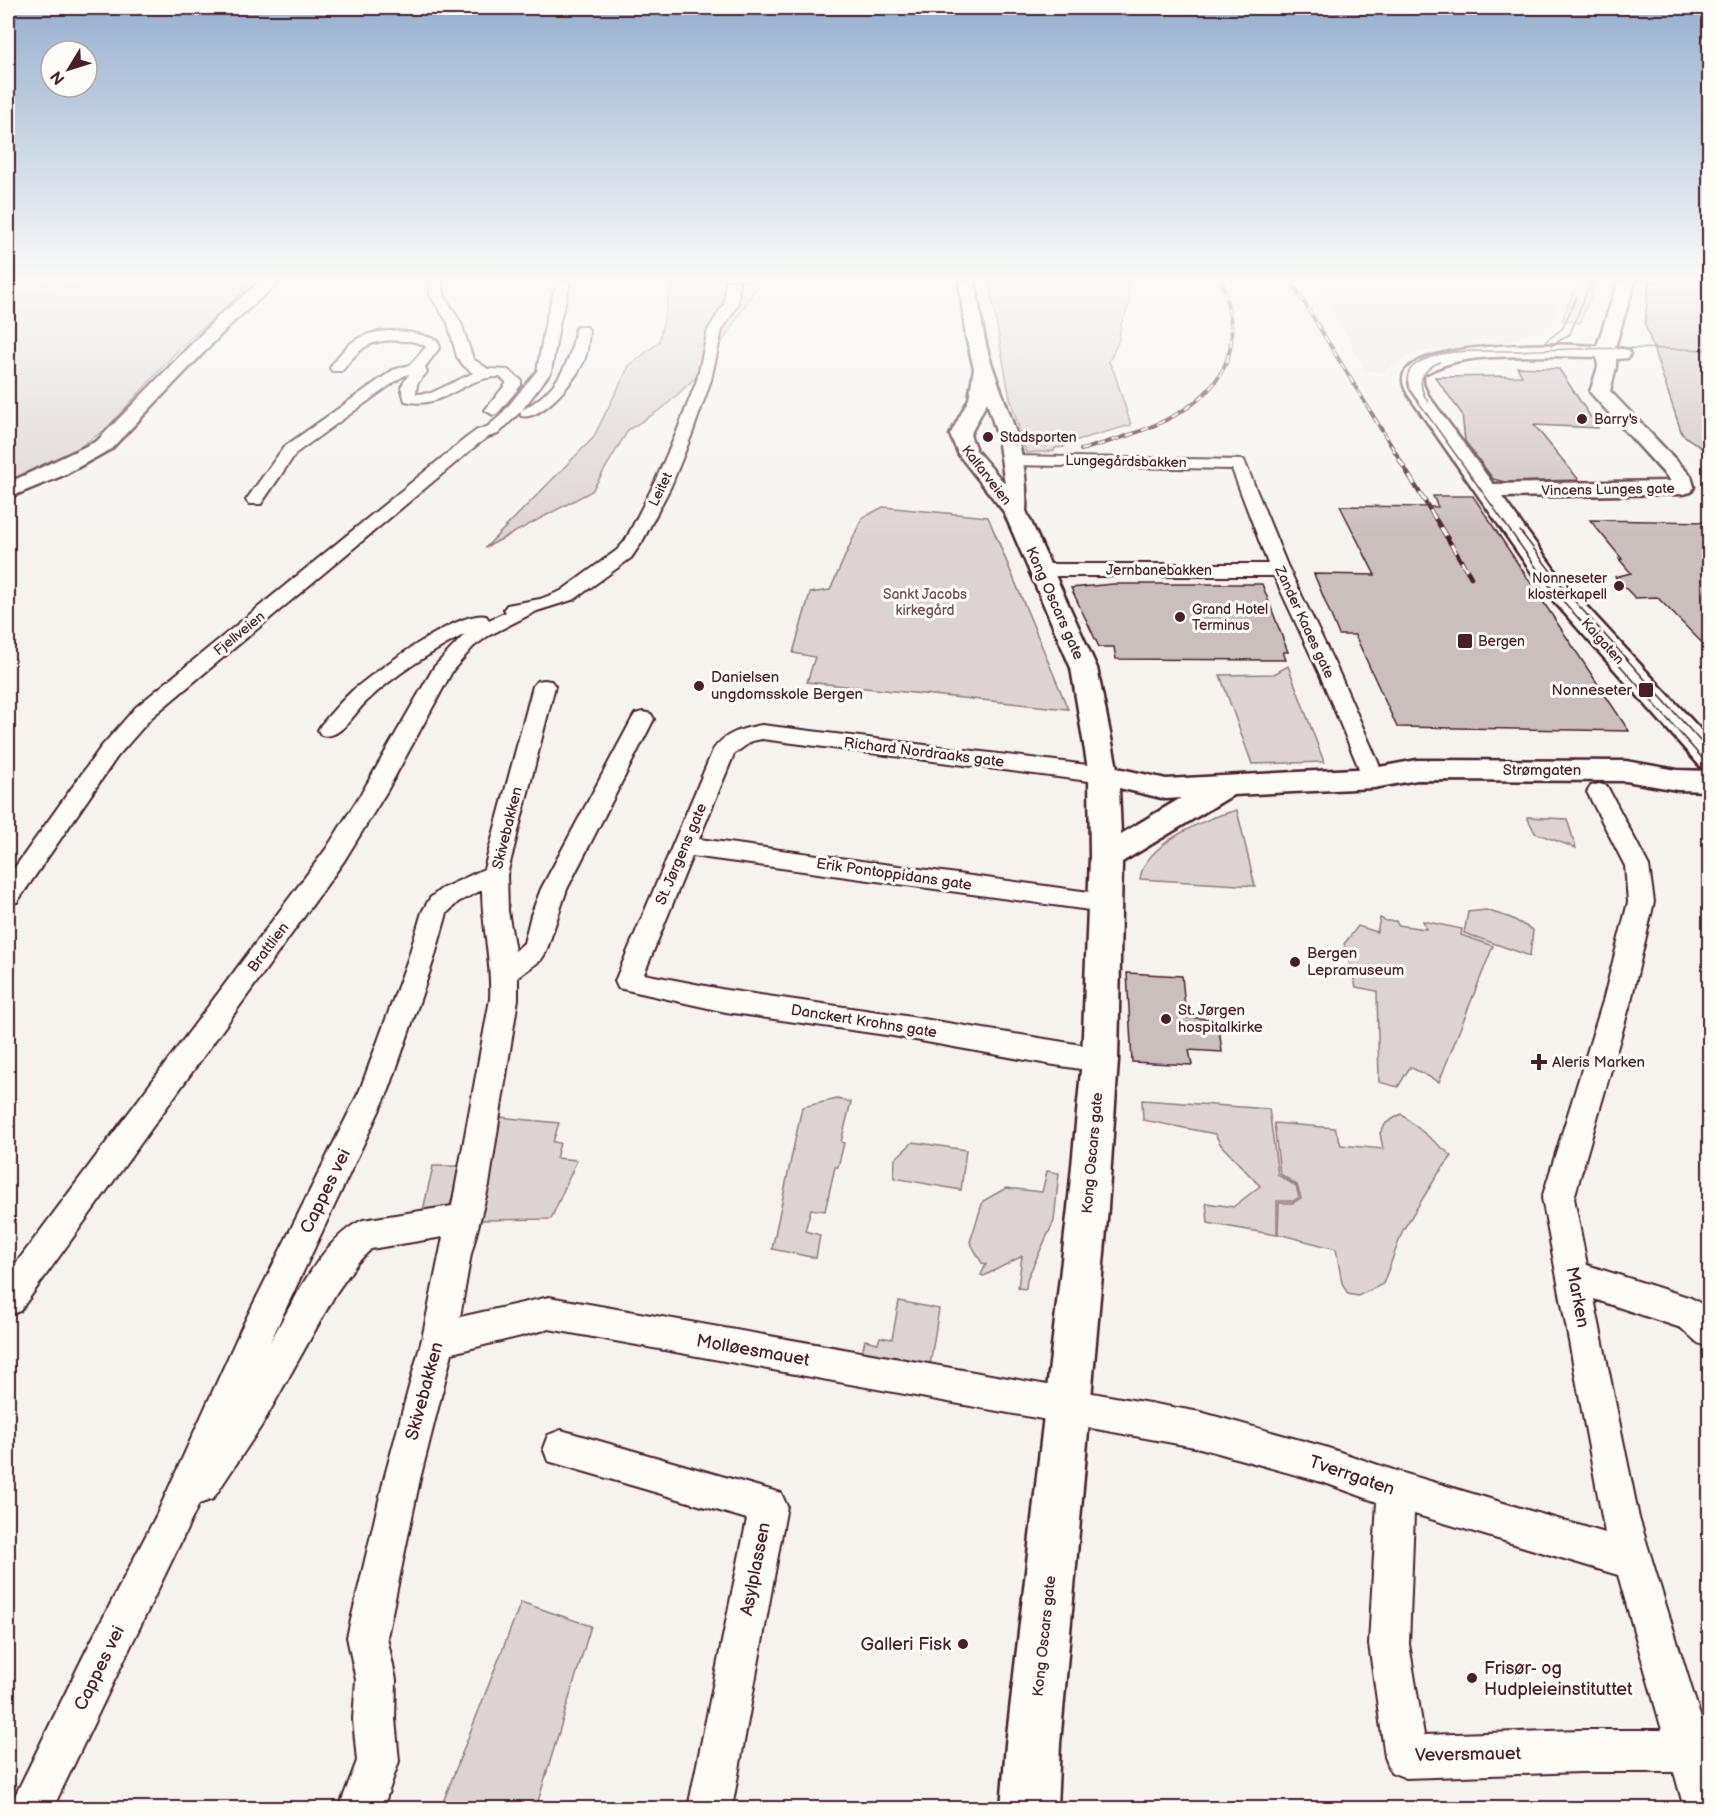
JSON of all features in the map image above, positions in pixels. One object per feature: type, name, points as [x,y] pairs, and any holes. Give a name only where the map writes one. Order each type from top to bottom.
[{"type":"main road","points":[[8,491],[82,458],[104,445],[182,366]]},
{"type":"main road","name":"Kaigaten","points":[[1424,366],[1417,369],[1413,377],[1414,389],[1553,585],[1710,759]]},
{"type":"main road","name":"Vincens Lunges gate","points":[[1487,491],[1683,487],[1683,481],[1602,396],[1602,384],[1610,366]]},
{"type":"main road","name":"Kalfarveien","points":[[984,367],[1005,418],[1018,487],[1016,511]]},
{"type":"main road","name":"Kalfarveien","points":[[984,367],[979,399],[972,416],[962,429],[961,443],[1016,511]]},
{"type":"main road","name":"Kong Oscars gate","points":[[1016,511],[1039,570],[1084,668],[1104,775],[1106,858],[1100,1060],[1088,1208],[1033,1744],[1029,1809]]},
{"type":"main road","name":"Strømgaten","points":[[1104,775],[1166,789],[1374,778],[1417,770],[1626,771],[1677,780],[1710,781]]},
{"type":"main road","name":"Strømgaten","points":[[1374,778],[1426,788],[1710,794]]},
{"type":"main road","name":"Strømgaten","points":[[1106,858],[1196,803],[1235,785]]},
{"type":"street","points":[[255,500],[290,450],[398,373],[417,366]]},
{"type":"street","points":[[473,366],[487,374]]},
{"type":"street","name":"Fjellveien","points":[[8,895],[109,752],[144,712],[483,433],[492,431],[512,413],[535,386],[547,366]]},
{"type":"street","name":"Fjellveien","points":[[512,413],[522,414],[535,409],[565,378],[573,366]]},
{"type":"street","name":"Leitet","points":[[530,607],[568,596],[624,554],[633,542],[662,486],[684,434],[707,366]]},
{"type":"street","points":[[415,368],[420,372],[409,382],[408,392],[410,398],[419,400],[431,400],[476,376],[504,374],[514,380],[509,391],[481,426],[483,433]]},
{"type":"street","name":"Lungegårdsbakken","points":[[1013,461],[1238,464]]},
{"type":"street","name":"Zander Kaaes gate","points":[[1238,464],[1280,570],[1330,675],[1374,778]]},
{"type":"street","name":"Jernbanebakken","points":[[1039,570],[1280,570]]},
{"type":"street","points":[[329,730],[346,706],[359,695],[435,642],[485,617],[507,610],[530,607]]},
{"type":"street","name":"Brattlien","points":[[8,1300],[335,855],[370,800],[444,667],[466,643],[481,632],[530,607]]},
{"type":"street","name":"Skivebakken","points":[[361,1809],[378,1761],[374,1719],[376,1680],[367,1637],[419,1408],[439,1339],[455,1254],[473,1185],[504,999],[505,972],[495,911],[495,875],[544,686]]},
{"type":"street","points":[[505,972],[532,953],[537,945],[544,915],[554,889],[643,719]]},
{"type":"street","name":"Richard Nordraaks gate","points":[[744,735],[762,732],[1104,775]]},
{"type":"street","name":"St. Jørgens gate","points":[[628,981],[724,750],[744,735]]},
{"type":"street","name":"Marken","points":[[1599,792],[1637,866],[1641,902],[1617,1001],[1558,1198],[1618,1506],[1631,1560],[1706,1809]]},
{"type":"street","name":"Erik Pontoppidans gate","points":[[685,846],[1104,903]]},
{"type":"street","name":"Cappes vei","points":[[31,1809],[99,1665],[169,1529],[253,1341],[374,1090],[387,1046],[422,956],[436,909],[457,891],[495,875]]},
{"type":"street","name":"Danckert Krohns gate","points":[[628,981],[692,994],[966,1036],[1069,1057],[1100,1060]]},
{"type":"street","name":"Cappes vei","points":[[169,1529],[249,1412],[324,1282],[346,1252],[363,1235],[464,1219]]},
{"type":"street","points":[[1575,1278],[1691,1315],[1710,1330]]},
{"type":"street","name":"Molløesmauet","points":[[439,1339],[549,1313],[1068,1407]]},
{"type":"street","name":"Tverrgaten","points":[[1068,1407],[1200,1430],[1325,1465],[1396,1490],[1631,1560]]},
{"type":"street","name":"Asylplassen","points":[[561,1448],[768,1506],[711,1809]]},
{"type":"street","name":"Veversmauet","points":[[1396,1490],[1389,1644],[1406,1757],[1580,1751],[1688,1751]]},
{"type":"shaded area","points":[[1363,366],[1391,366],[1384,372],[1366,371]]},
{"type":"green space","points":[[8,366],[164,366],[106,429],[54,465],[8,480]]},
{"type":"green space","points":[[629,366],[707,366],[663,408],[628,430],[592,491],[485,548],[593,438]]},
{"type":"green space","points":[[1004,366],[1111,366],[1131,425],[1063,444],[1064,447],[1055,448],[1054,451],[1026,453],[1009,394]]},
{"type":"green space","name":"Sankt Jacobs kirkegård","points":[[883,507],[988,517],[1068,709],[807,682],[815,657],[793,653],[810,593],[830,590],[862,518]]},
{"type":"green space","points":[[1288,666],[1324,762],[1252,764],[1220,675],[1274,674]]},
{"type":"green space","points":[[1237,810],[1255,886],[1140,879],[1144,866],[1152,855],[1178,834],[1209,819]]},
{"type":"green space","points":[[1527,817],[1567,819],[1576,848],[1535,833]]},
{"type":"green space","points":[[1486,910],[1511,918],[1533,930],[1530,956],[1464,933],[1468,912]]},
{"type":"green space","points":[[1380,918],[1386,921],[1396,921],[1398,925],[1426,929],[1423,921],[1462,929],[1461,935],[1493,946],[1439,1082],[1410,1067],[1398,1087],[1379,1082],[1377,991],[1356,987],[1344,944],[1358,926],[1377,932]]},
{"type":"green space","points":[[837,1099],[851,1102],[841,1142],[844,1143],[838,1167],[835,1167],[825,1211],[811,1209],[805,1231],[820,1235],[816,1258],[772,1249],[802,1107]]},
{"type":"green space","points":[[1142,1100],[1269,1109],[1278,1175],[1296,1186],[1299,1197],[1293,1201],[1277,1201],[1277,1235],[1208,1223],[1206,1203],[1233,1207],[1260,1186],[1221,1145],[1215,1134],[1143,1120]]},
{"type":"green space","points":[[1401,1114],[1452,1156],[1403,1230],[1383,1284],[1358,1296],[1348,1294],[1342,1283],[1336,1249],[1278,1234],[1279,1203],[1293,1203],[1301,1198],[1297,1185],[1280,1174],[1274,1123],[1335,1128],[1341,1145],[1383,1149],[1380,1133],[1386,1123]]},
{"type":"green space","points":[[499,1117],[559,1123],[553,1142],[560,1143],[556,1158],[577,1160],[551,1219],[479,1220]]},
{"type":"green space","points":[[913,1142],[966,1150],[961,1190],[894,1178],[895,1159]]},
{"type":"green space","points":[[433,1166],[459,1166],[450,1206],[421,1219]]},
{"type":"green space","points":[[1047,1171],[1059,1173],[1054,1221],[1027,1279],[1026,1289],[1018,1288],[1022,1256],[984,1276],[981,1275],[986,1264],[982,1263],[970,1242],[983,1201],[1006,1188],[1042,1192]]},
{"type":"green space","points":[[899,1301],[939,1309],[929,1371],[861,1357],[865,1340],[878,1343],[880,1337],[892,1339]]},
{"type":"green space","points":[[521,1602],[591,1626],[536,1808],[464,1808],[443,1802]]},
{"type":"building","points":[[1659,366],[1710,366],[1710,454],[1682,434]]},
{"type":"building","points":[[1517,367],[1559,369],[1598,428],[1534,425],[1579,480],[1505,482],[1493,479],[1465,441],[1462,414],[1435,377],[1522,376]]},
{"type":"building","name":"Bergen","points":[[1433,496],[1473,496],[1629,731],[1397,727],[1355,635],[1339,635],[1314,574],[1375,575],[1340,506],[1438,507]]},
{"type":"building","points":[[1590,520],[1710,522],[1710,651],[1657,597],[1635,598],[1615,577],[1631,573]]},
{"type":"building","name":"Grand Hotel Terminus","points":[[1113,584],[1262,584],[1288,652],[1283,652],[1286,660],[1116,659],[1114,647],[1099,647],[1071,588]]},
{"type":"building","name":"St. Jørgen hospitalkirke","points":[[1127,973],[1182,976],[1186,1017],[1218,1020],[1222,1052],[1189,1050],[1192,1065],[1132,1062]]},
{"type":"tram line","points":[[1414,366],[1408,373],[1409,389],[1548,584],[1710,767]]},
{"type":"tram line","points":[[1428,402],[1421,383],[1424,374],[1433,366]]},
{"type":"tram line","points":[[1520,531],[1570,596],[1710,752]]},
{"type":"railway","points":[[1081,450],[1171,418],[1209,390],[1224,366]]},
{"type":"railway","points":[[1343,366],[1400,460]]},
{"type":"railway","points":[[1399,459],[1471,577]]},
{"type":"place","name":"Barry's","points":[[1582,419]]},
{"type":"place","name":"Stadsporten","points":[[988,437]]},
{"type":"place","name":"Nonneseter klosterkapell","points":[[1619,586]]},
{"type":"place","name":"Grand Hotel Terminus","points":[[1180,617]]},
{"type":"place","name":"Bergen","points":[[1465,641]]},
{"type":"place","name":"Danielsen ungdomsskole Bergen","points":[[699,686]]},
{"type":"place","name":"Nonneseter","points":[[1646,690]]},
{"type":"place","name":"Bergen Lepramuseum","points":[[1295,962]]},
{"type":"place","name":"St. Jørgen hospitalkirke","points":[[1166,1019]]},
{"type":"place","name":"Aleris Marken","points":[[1539,1062]]},
{"type":"place","name":"Galleri Fisk","points":[[963,1644]]},
{"type":"place","name":"Frisør- og Hudpleieinstituttet","points":[[1472,1678]]}]
